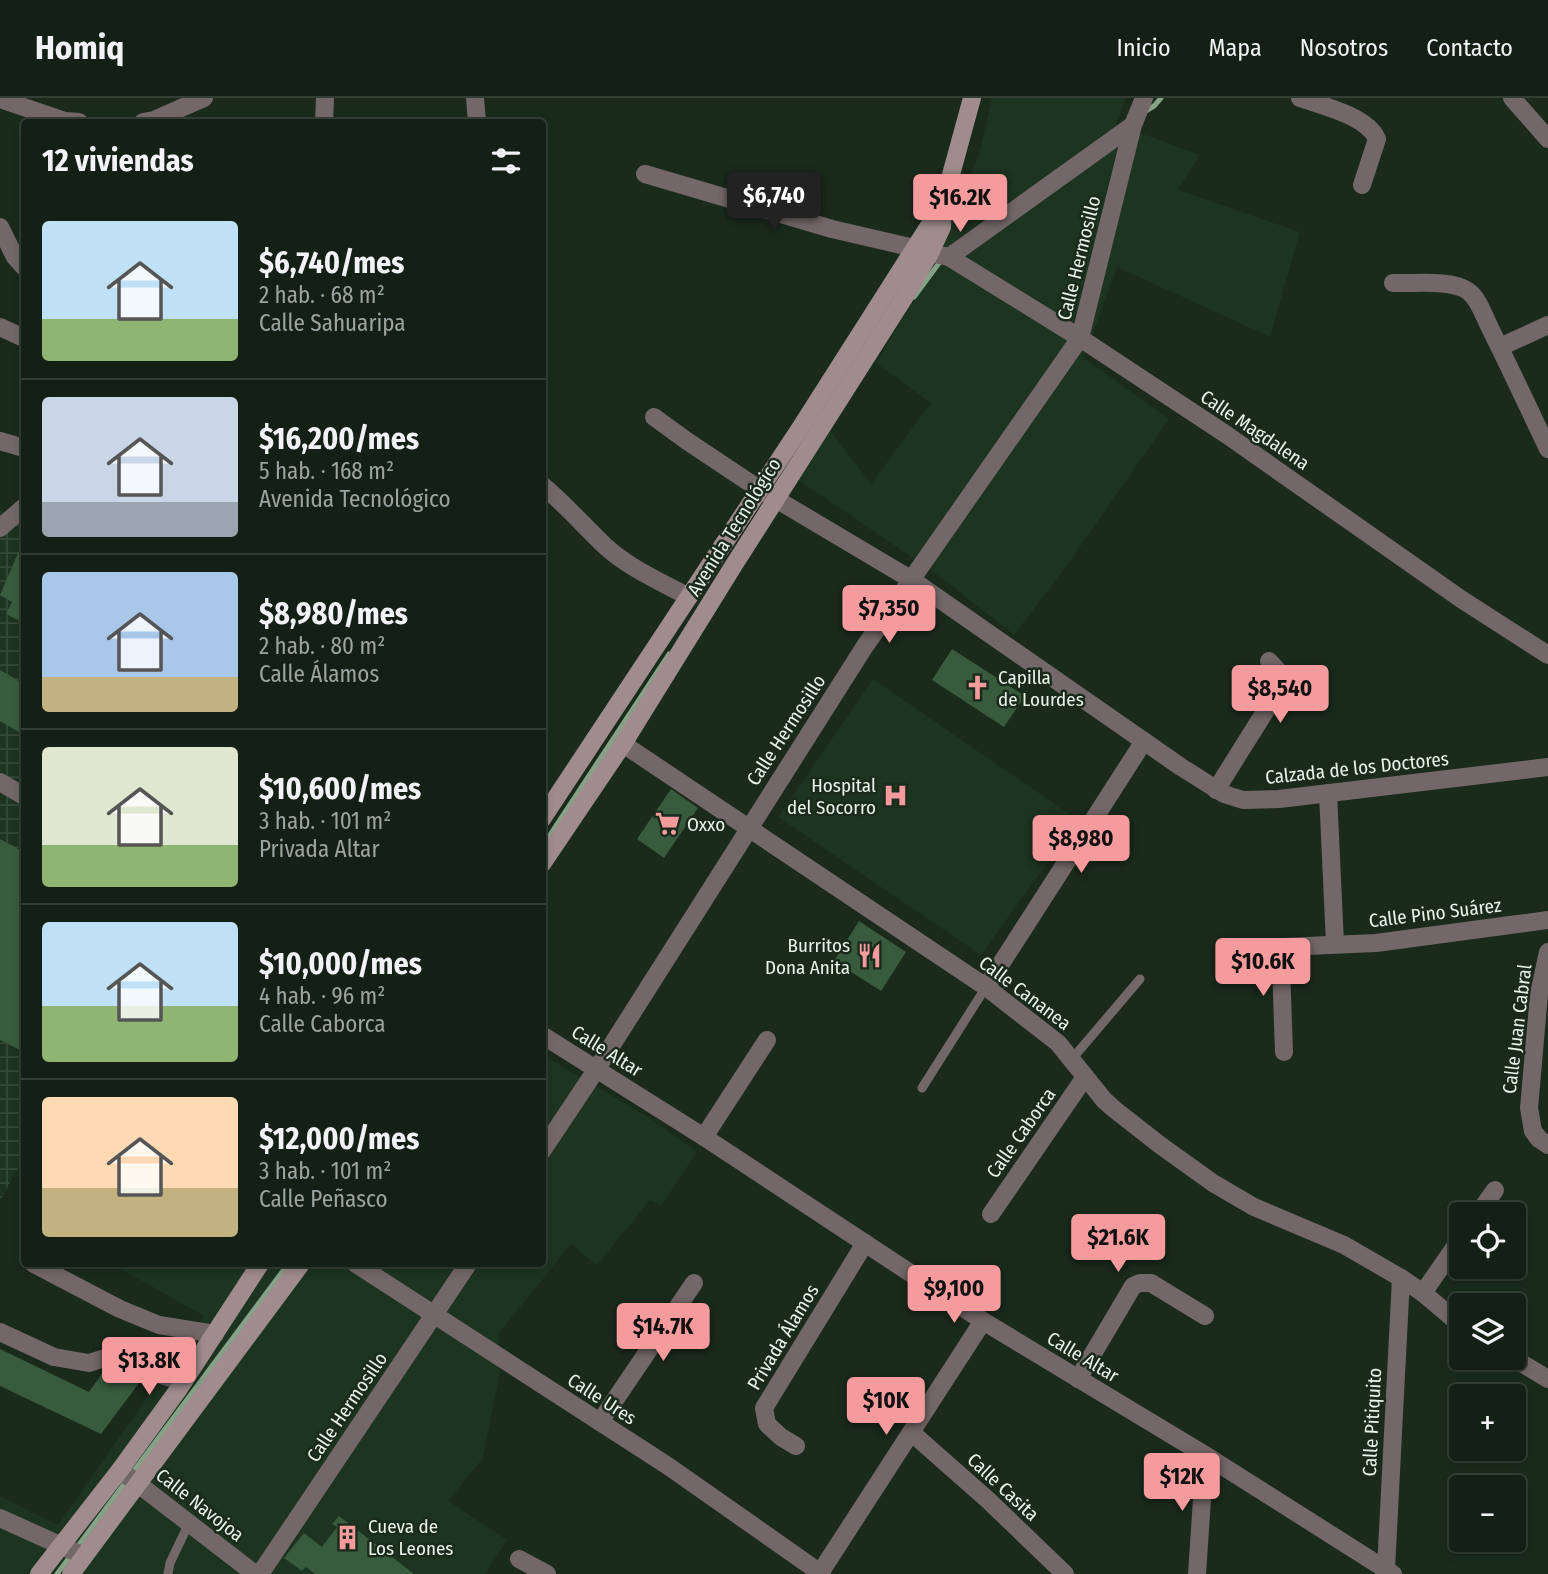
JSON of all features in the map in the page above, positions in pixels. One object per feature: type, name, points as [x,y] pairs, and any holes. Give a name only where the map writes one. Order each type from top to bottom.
[{"type":"main road","name":"Avenida Tecnológico","points":[[546,858],[624,744],[776,498],[820,413],[917,259],[943,204],[972,98]]},
{"type":"main road","name":"Avenida Tecnológico","points":[[546,813],[759,489],[820,413]]},
{"type":"main road","points":[[39,1574],[120,1470],[183,1382],[258,1267]]},
{"type":"main road","points":[[71,1574],[299,1267]]},
{"type":"street","points":[[156,119],[204,98]]},
{"type":"street","points":[[324,119],[325,98]]},
{"type":"street","points":[[475,98],[477,119]]},
{"type":"street","name":"Calle Hermosillo","points":[[546,1145],[865,646],[1080,338],[1133,125],[1144,98]]},
{"type":"street","points":[[1300,98],[1349,116],[1374,131],[1377,139],[1362,186]]},
{"type":"street","points":[[1512,98],[1548,139]]},
{"type":"street","points":[[0,99],[59,119]]},
{"type":"street","points":[[948,257],[1133,125]]},
{"type":"street","name":"Calle Magdalena","points":[[645,174],[832,229],[917,259],[948,257],[1080,338],[1227,435],[1461,599],[1548,655]]},
{"type":"street","points":[[0,227],[13,259]]},
{"type":"street","points":[[1394,283],[1446,284],[1468,291],[1476,300],[1500,347],[1548,450]]},
{"type":"street","points":[[1500,347],[1548,325]]},
{"type":"street","points":[[0,327],[21,337]]},
{"type":"street","name":"Calzada de los Doctores","points":[[654,416],[759,489],[912,580],[1224,794],[1243,800],[1279,799],[1548,767]]},
{"type":"street","points":[[0,441],[21,447]]},
{"type":"street","points":[[546,488],[607,547],[643,573],[689,597]]},
{"type":"street","points":[[0,528],[21,510]]},
{"type":"street","points":[[1216,790],[1266,710],[1279,684],[1281,674],[1269,661]]},
{"type":"street","points":[[986,987],[1144,741]]},
{"type":"street","name":"Calle Cananea","points":[[624,744],[986,987],[1058,1043],[1114,1109],[1213,1183],[1254,1207],[1344,1245],[1401,1278],[1449,1315]]},
{"type":"street","points":[[0,782],[21,794]]},
{"type":"street","points":[[1328,793],[1335,944]]},
{"type":"street","name":"Calle Pino Suárez","points":[[1284,1052],[1281,966],[1284,947],[1376,943],[1548,920]]},
{"type":"street","name":"Calle Juan Cabral","points":[[1548,952],[1539,994],[1529,1108],[1533,1131],[1548,1146]]},
{"type":"street","name":"Calle Altar","points":[[546,1038],[704,1137],[983,1321],[1205,1455],[1389,1572]]},
{"type":"street","points":[[704,1137],[767,1040]]},
{"type":"street","name":"Calle Caborca","points":[[991,1214],[1085,1077]]},
{"type":"street","points":[[1486,1202],[1495,1190]]},
{"type":"street","name":"Privada Álamos","points":[[796,1446],[767,1424],[764,1408],[865,1243]]},
{"type":"street","points":[[1423,1293],[1449,1255]]},
{"type":"street","points":[[40,1267],[120,1309],[159,1325],[215,1334]]},
{"type":"street","name":"Calle Ures","points":[[361,1267],[668,1466],[821,1574]]},
{"type":"street","name":"Calle Hermosillo","points":[[260,1574],[466,1267]]},
{"type":"street","name":"Calle Pitiquito","points":[[1389,1572],[1401,1278]]},
{"type":"street","points":[[600,1423],[694,1283]]},
{"type":"street","points":[[1078,1379],[1133,1286],[1151,1283],[1205,1316]]},
{"type":"street","points":[[821,1574],[983,1321]]},
{"type":"street","points":[[0,1332],[54,1357],[89,1363],[111,1356],[119,1357],[145,1370],[183,1382]]},
{"type":"street","points":[[1526,1364],[1547,1374]]},
{"type":"street","name":"Calle Casita","points":[[912,1433],[988,1500],[1065,1574]]},
{"type":"street","points":[[1197,1574],[1205,1455]]},
{"type":"street","name":"Calle Navojoa","points":[[120,1470],[255,1574]]},
{"type":"street","points":[[0,1518],[84,1556]]},
{"type":"street","points":[[519,1559],[547,1574]]},
{"type":"lane","points":[[1072,1059],[1140,979]]},
{"type":"lane","points":[[922,1088],[986,987]]},
{"type":"lane","points":[[168,1574],[170,1563],[189,1523]]},
{"type":"shaded area","points":[[992,98],[1126,98],[1116,124],[1200,155],[1178,190],[1300,232],[1270,337],[1117,267],[1084,358],[1169,419],[1068,564],[1014,635],[942,578],[797,479],[830,430],[871,484],[931,403],[876,363],[932,271],[980,151]]},
{"type":"shaded area","points":[[0,511],[21,522],[21,1163],[0,1201]]},
{"type":"shaded area","name":"Hospital del Socorro","points":[[873,679],[1078,820],[981,955],[778,817]]},
{"type":"shaded area","points":[[546,1057],[650,1118],[697,1152],[661,1206],[650,1200],[597,1265],[571,1244],[499,1333],[500,1373],[483,1458],[448,1501],[507,1540],[485,1574],[0,1574],[0,1496],[58,1525],[204,1316],[117,1267],[546,1267]]},
{"type":"building","points":[[21,546],[21,622],[6,614],[12,602],[0,595]]},
{"type":"building","name":"Capilla de Lourdes","points":[[952,649],[1025,696],[1004,727],[932,680]]},
{"type":"building","points":[[0,670],[21,682],[21,733],[0,721]]},
{"type":"building","name":"Oxxo","points":[[671,789],[698,808],[664,858],[637,839]]},
{"type":"building","points":[[0,839],[21,850],[21,1050],[0,1040]]},
{"type":"building","name":"Burritos Dona Anita","points":[[859,921],[906,952],[881,991],[834,961]]},
{"type":"building","points":[[0,1349],[89,1392],[112,1359],[142,1379],[101,1434],[0,1386]]},
{"type":"building","name":"Cueva de Los Leones","points":[[339,1516],[414,1574],[315,1574],[306,1567],[302,1571],[284,1558],[304,1533],[322,1547],[337,1527],[332,1524]]},
{"type":"waterway","points":[[1144,112],[1161,98]]},
{"type":"waterway","points":[[914,297],[942,259]]},
{"type":"waterway","points":[[546,841],[669,654]]},
{"type":"waterway","points":[[57,1574],[286,1267]]},
{"type":"place","name":"Capilla de Lourdes","points":[[978,688]]},
{"type":"place","name":"Hospital del Socorro","points":[[896,796]]},
{"type":"place","name":"Oxxo","points":[[667,824]]},
{"type":"place","name":"Burritos Dona Anita","points":[[870,956]]},
{"type":"place","name":"Cueva de Los Leones","points":[[348,1537]]}]
